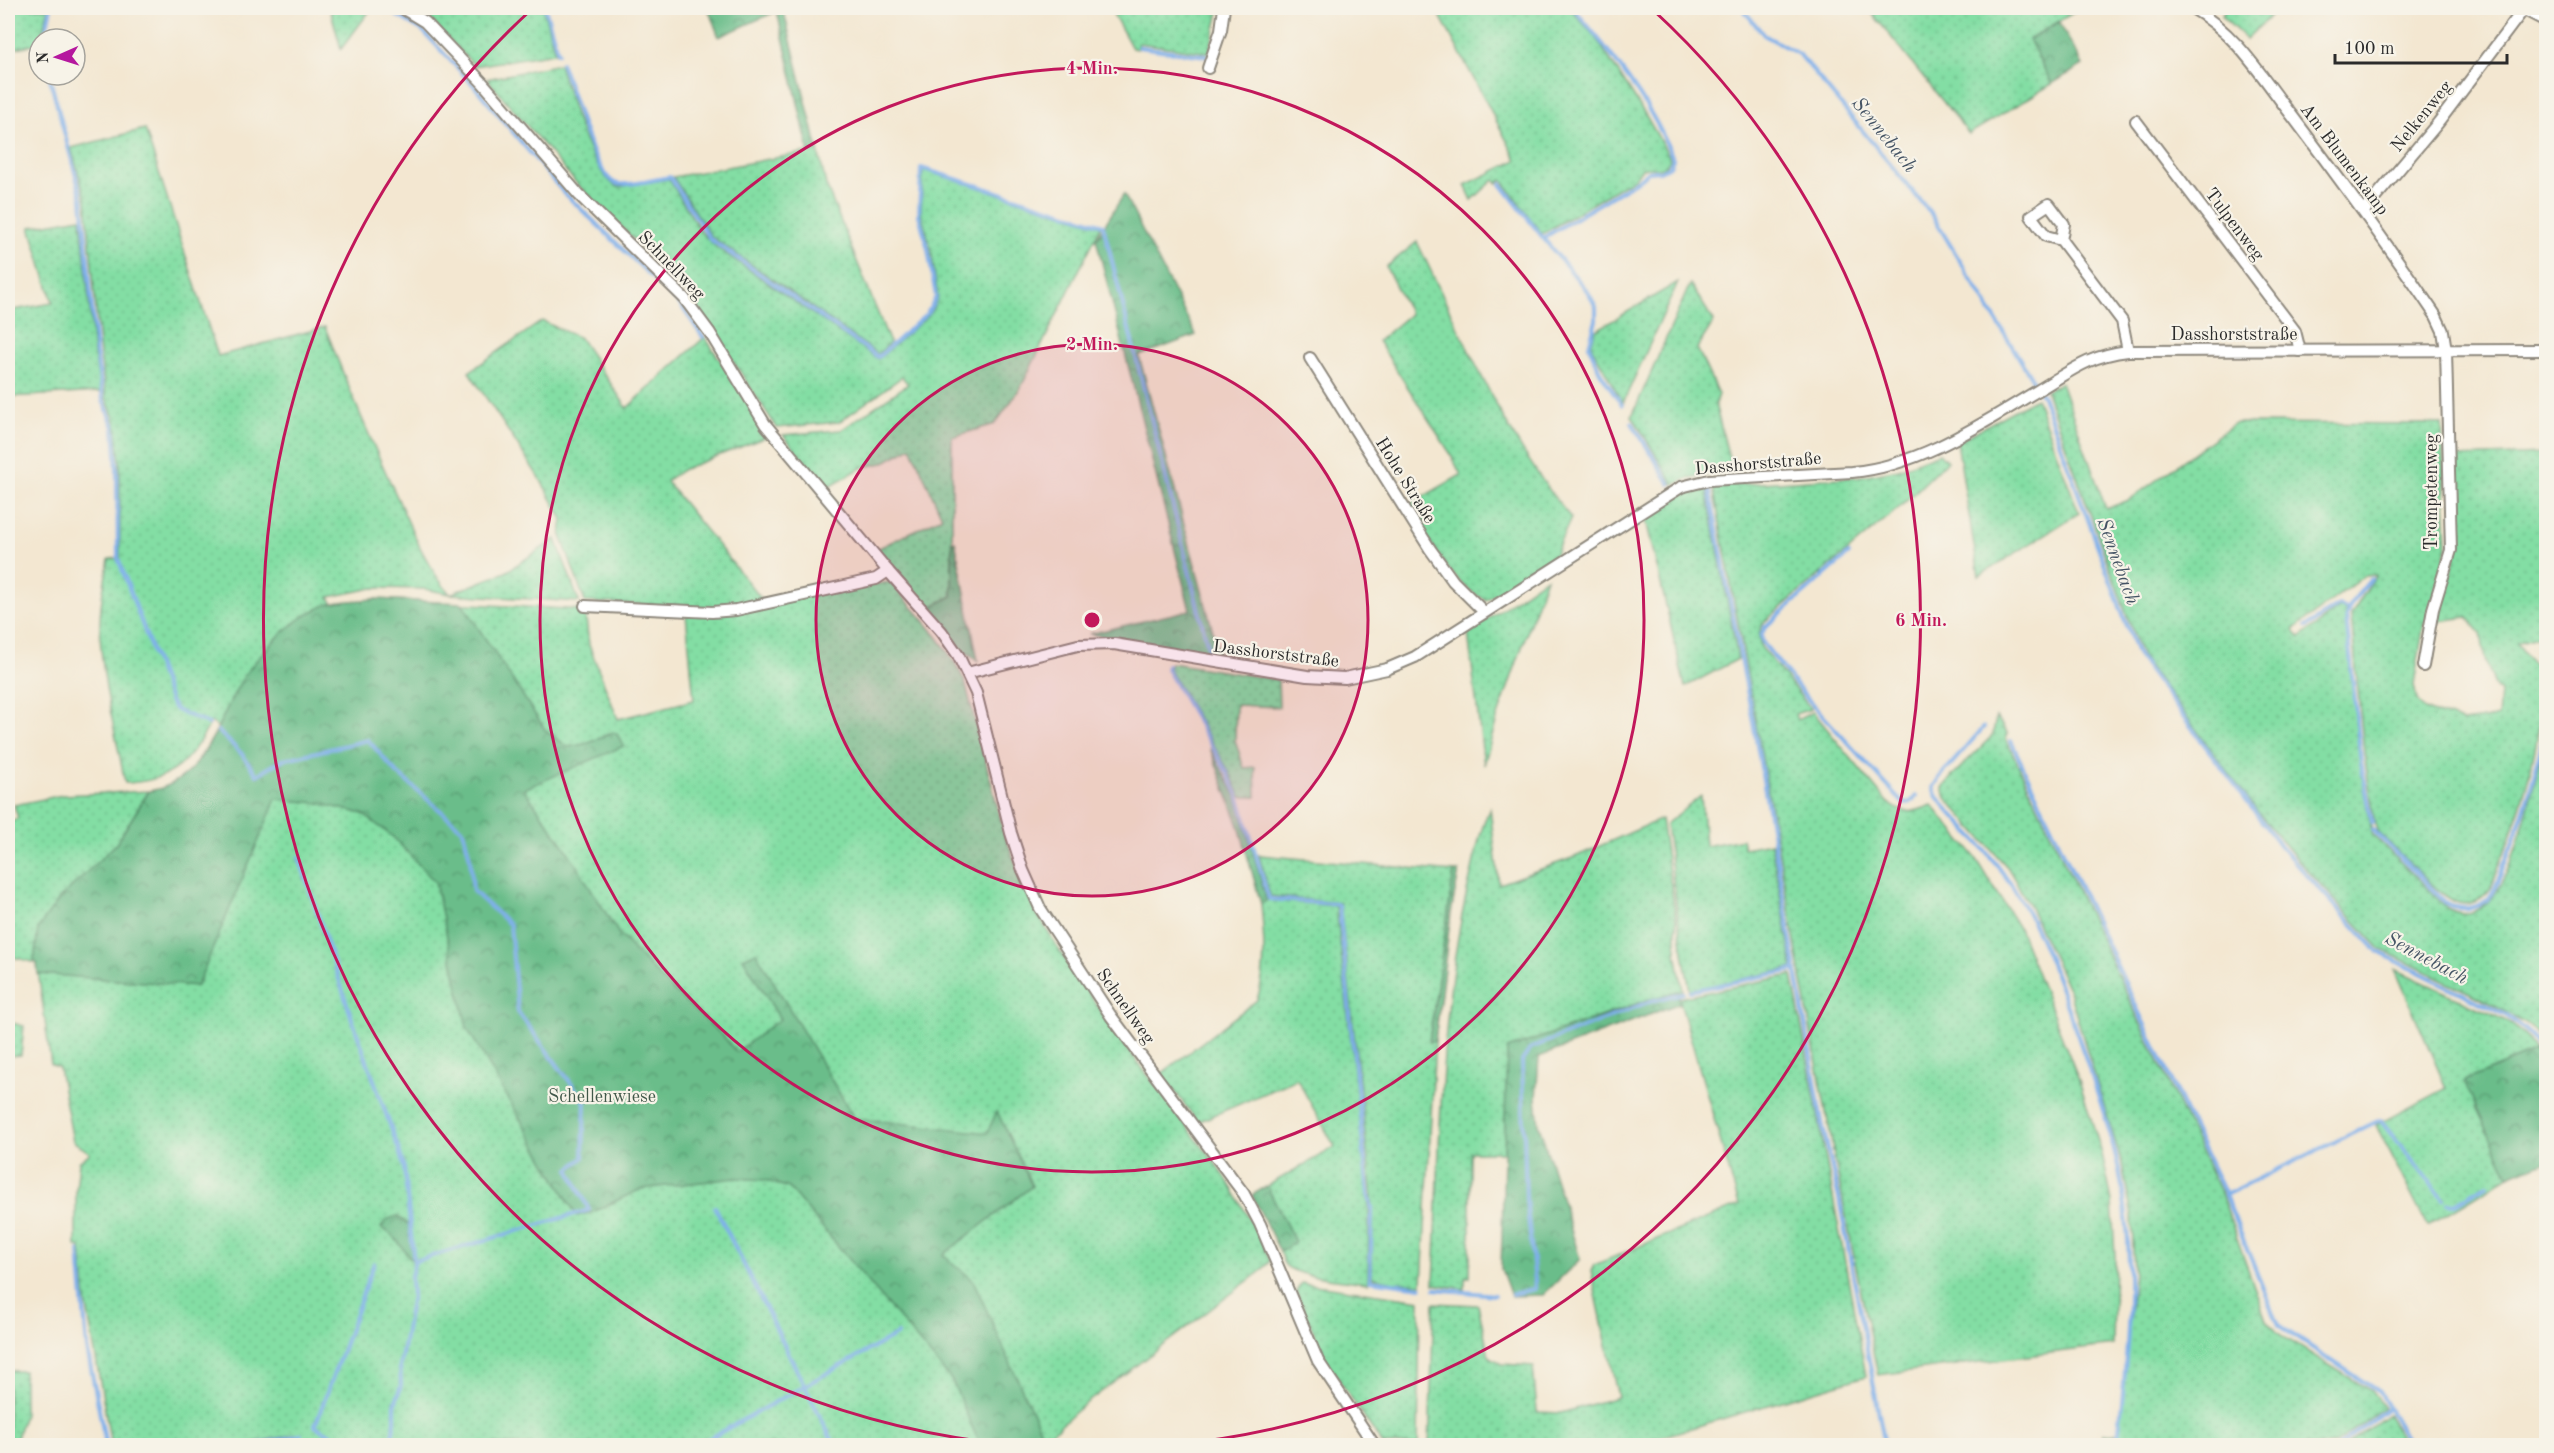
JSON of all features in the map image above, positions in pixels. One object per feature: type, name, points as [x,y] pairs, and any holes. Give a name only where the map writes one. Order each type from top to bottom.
[{"type":"street","name":"Schnellweg","points":[[402,8],[425,22],[482,82],[579,195],[684,298],[710,333],[765,424],[942,632],[967,673],[976,693],[1011,833],[1023,870],[1040,908],[1111,1016],[1244,1194],[1264,1234],[1318,1361],[1375,1446]]},
{"type":"street","points":[[1208,68],[1221,30],[1224,8]]},
{"type":"street","name":"Am Blumenkamp","points":[[2192,8],[2234,39],[2364,211],[2436,316],[2443,331],[2446,350]]},
{"type":"street","points":[[2522,9],[2547,21]]},
{"type":"street","name":"Nelkenweg","points":[[2364,211],[2438,123],[2522,9]]},
{"type":"street","name":"Tulpenweg","points":[[2136,121],[2295,331],[2300,351]]},
{"type":"street","points":[[2061,240],[2122,321],[2128,351]]},
{"type":"street","name":"Trompetenweg","points":[[2423,666],[2433,609],[2451,550],[2446,350]]},
{"type":"street","name":"Dasshorststraße","points":[[967,673],[1078,645],[1114,644],[1307,676],[1346,678],[1387,669],[1415,657],[1681,487],[1709,480],[1852,472],[1895,465],[1950,440],[2097,356],[2128,351],[2547,350]]},
{"type":"street","name":"Hohe Straße","points":[[1310,358],[1430,549],[1454,581],[1484,612]]},
{"type":"street","points":[[585,606],[736,610],[876,579],[888,571]]},
{"type":"green space","points":[[8,8],[49,8],[44,27],[27,27],[27,46],[8,50]]},
{"type":"green space","points":[[330,8],[372,8],[341,49]]},
{"type":"green space","points":[[414,8],[543,8],[555,53],[475,66],[430,19]]},
{"type":"green space","points":[[708,8],[783,8],[818,150],[809,152],[777,11],[719,37]]},
{"type":"green space","points":[[1110,8],[1220,8],[1209,53],[1139,43],[1137,49],[1132,48]]},
{"type":"green space","points":[[1436,8],[1570,8],[1596,38],[1645,114],[1668,154],[1670,160],[1668,164],[1661,167],[1642,168],[1635,178],[1542,234],[1502,180],[1497,183],[1494,180],[1472,200],[1465,185],[1517,160]]},
{"type":"green space","points":[[1872,8],[2081,8],[2029,39],[2052,84],[1969,134],[1872,13]]},
{"type":"green space","points":[[2227,8],[2279,8],[2246,39],[2221,16]]},
{"type":"green space","points":[[2059,22],[2083,65],[2052,84],[2029,39]]},
{"type":"green space","points":[[559,64],[590,151],[608,180],[618,187],[669,179],[701,232],[716,247],[878,359],[929,315],[938,298],[931,249],[921,213],[923,170],[1101,226],[1020,389],[995,424],[952,437],[952,596],[929,608],[877,549],[942,517],[911,447],[883,463],[863,467],[826,488],[783,435],[841,430],[908,384],[902,377],[839,422],[777,428],[689,294],[577,184],[487,79]]},
{"type":"green space","name":"Schellenwiese","points":[[145,129],[218,356],[325,327],[414,535],[434,572],[450,594],[424,589],[373,588],[329,597],[333,604],[374,599],[585,610],[589,645],[618,719],[694,700],[686,614],[890,582],[950,654],[965,682],[1005,836],[1034,909],[1120,1039],[1224,1175],[1255,1228],[1270,1261],[1261,1271],[1076,1411],[1038,1445],[259,1445],[297,1437],[296,1434],[241,1445],[111,1445],[86,1301],[81,1247],[76,1246],[76,1191],[79,1162],[90,1153],[73,1141],[59,1068],[51,1064],[37,963],[8,956],[8,824],[18,818],[14,805],[63,795],[149,791],[116,844],[91,871],[87,880],[164,789],[191,771],[219,728],[211,722],[187,758],[168,774],[142,782],[125,783],[106,690],[100,633],[101,605],[109,559],[120,558],[120,463],[116,423],[106,398],[100,354],[86,200],[71,148]],"holes":[[[1001,1121],[1032,1186],[966,1237]]]},
{"type":"green space","points":[[818,150],[826,185],[890,343],[878,354],[711,236],[673,177]]},
{"type":"green space","points":[[1124,194],[1196,335],[1139,356],[1219,654],[1089,634],[1190,610],[1096,239]]},
{"type":"green space","points":[[81,218],[94,354],[101,392],[8,397],[8,311],[53,303],[30,227]]},
{"type":"green space","points":[[1417,242],[1486,385],[1525,454],[1571,518],[1553,558],[1486,600],[1462,584],[1432,546],[1407,506],[1461,475],[1450,453],[1378,341],[1410,314],[1386,267]]},
{"type":"green space","points":[[1678,282],[1623,403],[1591,346],[1595,331]]},
{"type":"green space","points":[[1690,284],[1714,321],[1697,348],[1718,394],[1715,404],[1733,473],[1695,477],[1674,485],[1632,416]]},
{"type":"green space","points":[[542,321],[580,338],[627,408],[705,337],[769,436],[684,469],[666,481],[763,601],[714,608],[585,602],[561,536],[563,519],[540,479],[469,372]]},
{"type":"green space","points":[[2061,382],[2106,509],[2129,500],[2235,423],[2442,424],[2447,549],[2427,622],[2424,623],[2414,685],[2417,700],[2425,710],[2463,722],[2498,717],[2500,691],[2496,688],[2485,660],[2481,633],[2467,617],[2438,621],[2457,551],[2455,457],[2546,454],[2546,531],[2541,532],[2546,563],[2546,634],[2517,643],[2546,681],[2546,713],[2541,709],[2534,756],[2507,844],[2491,888],[2481,898],[2464,904],[2451,899],[2418,872],[2378,832],[2375,825],[2364,753],[2351,615],[2376,575],[2364,576],[2293,630],[2300,638],[2340,607],[2345,610],[2360,762],[2372,834],[2447,908],[2469,913],[2488,902],[2502,881],[2514,853],[2546,747],[2546,1041],[2543,1042],[2528,1024],[2380,949],[2298,860],[2257,811],[2142,657],[2046,391]]},
{"type":"green space","points":[[2036,398],[2079,513],[1979,576],[1957,442]]},
{"type":"green space","points":[[1939,453],[1947,461],[1900,507],[1764,622],[1759,640],[1761,647],[1811,709],[1795,714],[1797,720],[1813,712],[1887,802],[1899,810],[1909,812],[1932,805],[1976,858],[2019,928],[2079,1080],[2102,1154],[2112,1201],[2115,1257],[2113,1345],[1878,1375],[1813,1042],[1713,486],[1857,477],[1899,469]]},
{"type":"green space","points":[[1706,486],[1738,659],[1685,687],[1646,520],[1648,516],[1683,493]]},
{"type":"green space","points":[[556,539],[579,602],[450,594],[506,572]]},
{"type":"green space","points":[[955,541],[978,661],[964,652],[929,608],[952,596],[952,542]]},
{"type":"green space","points":[[1546,578],[1496,722],[1484,765],[1468,633]]},
{"type":"green space","points":[[374,599],[462,603],[546,731],[568,747],[589,743],[613,732],[617,734],[624,746],[524,789],[565,847],[619,934],[667,985],[724,1037],[736,1052],[780,1019],[743,958],[756,952],[854,1118],[987,1133],[997,1111],[1032,1186],[943,1255],[973,1280],[1044,1438],[1038,1445],[980,1445],[952,1381],[789,1188],[764,1180],[736,1178],[641,1189],[593,1212],[577,1216],[467,1028],[435,882],[394,838],[363,814],[318,803],[276,799],[197,986],[38,974],[37,963],[34,962],[38,928],[60,898],[116,844],[149,791],[169,785],[185,775],[198,760],[209,744],[247,672],[262,653],[289,627],[325,605]]},
{"type":"green space","points":[[1171,663],[1278,680],[1279,707],[1236,705],[1235,740],[1244,768],[1255,767],[1256,797],[1241,797],[1230,773],[1169,669]]},
{"type":"green space","points":[[1996,717],[2008,734],[2006,739],[2222,1196],[2266,1320],[2276,1332],[2371,1391],[2384,1408],[2333,1445],[2118,1445],[2134,1273],[2132,1216],[2122,1164],[2069,991],[2028,903],[2008,868],[1946,798],[1943,788],[1993,735]]},
{"type":"green space","points":[[1210,748],[1237,798],[1267,900],[1261,904],[1239,826]]},
{"type":"green space","points":[[1701,796],[1705,846],[1742,839],[1744,848],[1771,843],[1793,968],[1690,990],[1679,928],[1666,824]]},
{"type":"green space","points":[[1490,808],[1499,884],[1575,857],[1661,819],[1676,919],[1676,953],[1683,990],[1650,999],[1508,1049],[1504,1152],[1470,1152],[1470,1277],[1465,1277],[1465,1289],[1434,1284],[1442,1082],[1451,982],[1459,932],[1478,845]]},
{"type":"green space","points":[[1259,855],[1454,872],[1429,1041],[1435,1041],[1422,1284],[1393,1282],[1372,1277],[1373,1208],[1340,903],[1270,896]]},
{"type":"green space","points":[[1454,872],[1459,872],[1451,913],[1435,1041],[1429,1042]]},
{"type":"green space","points":[[1267,900],[1336,906],[1369,1208],[1368,1283],[1301,1273],[1285,1265],[1281,1257],[1280,1252],[1295,1242],[1267,1186],[1335,1147],[1297,1079],[1198,1122],[1161,1074],[1257,1000],[1263,965],[1264,940],[1261,904]]},
{"type":"green space","points":[[2395,969],[2508,1022],[2523,1033],[2536,1051],[2465,1081],[2509,1176],[2427,1226],[2376,1125],[2446,1088]]},
{"type":"green space","points":[[1792,975],[1866,1376],[1634,1445],[1429,1446],[1434,1303],[1478,1305],[1489,1356],[1502,1364],[1533,1366],[1537,1412],[1561,1413],[1618,1397],[1591,1271],[1594,1265],[1739,1205],[1679,998]]},
{"type":"green space","points":[[1678,991],[1680,1003],[1539,1057],[1536,1098],[1539,1125],[1580,1259],[1543,1295],[1511,1296],[1501,1269],[1507,1049]]},
{"type":"green space","points":[[8,1022],[24,1026],[21,1055],[8,1056]]},
{"type":"green space","points":[[2536,1051],[2546,1066],[2546,1161],[2509,1176],[2464,1081]]},
{"type":"green space","points":[[1267,1186],[1295,1242],[1280,1252],[1252,1195]]},
{"type":"green space","points":[[397,1216],[409,1225],[413,1261],[395,1239],[381,1228],[386,1220]]},
{"type":"green space","points":[[1301,1283],[1420,1300],[1418,1445],[1383,1445],[1327,1362],[1296,1292]]},
{"type":"green space","points":[[8,1371],[24,1371],[24,1414],[15,1445],[8,1445]]},
{"type":"green space","points":[[2388,1415],[2406,1445],[2346,1445]]},
{"type":"green space","points":[[2104,1433],[2116,1434],[2115,1445],[2102,1445]]},
{"type":"waterway","points":[[47,27],[51,8]]},
{"type":"waterway","points":[[384,8],[422,30],[475,87],[562,191],[680,304],[703,337]]},
{"type":"waterway","points":[[545,8],[558,53]]},
{"type":"waterway","points":[[1573,8],[1615,60],[1643,101],[1673,159],[1670,166],[1660,171],[1648,172],[1543,238],[1588,292],[1596,307],[1596,320],[1589,346],[1600,372],[1622,405]]},
{"type":"waterway","name":"Sennebach","points":[[1742,8],[1764,35],[1800,55],[1932,215],[2043,397],[2138,656],[2281,847],[2378,952],[2507,1016],[2525,1029],[2546,1056]]},
{"type":"waterway","points":[[1139,47],[1206,56]]},
{"type":"waterway","points":[[561,63],[592,150],[609,179],[623,184],[670,177],[710,239],[878,357],[927,314],[936,297],[928,249],[919,215],[921,168],[1103,225],[1209,651]]},
{"type":"waterway","points":[[52,87],[82,199],[96,353],[103,400],[114,427],[118,558],[171,703],[176,710],[209,724]]},
{"type":"waterway","points":[[1501,184],[1543,238]]},
{"type":"waterway","points":[[1632,423],[1670,484]]},
{"type":"waterway","points":[[1709,489],[1754,727],[1822,1123],[1839,1198],[1885,1446]]},
{"type":"waterway","points":[[1849,554],[1765,627],[1761,636],[1763,643],[1804,695],[1904,804],[1911,802],[1916,796]]},
{"type":"waterway","points":[[2371,579],[2351,603],[2346,616],[2361,762],[2372,823]]},
{"type":"waterway","points":[[2306,627],[2339,605],[2348,610]]},
{"type":"waterway","points":[[1168,665],[1167,669],[1227,772],[1239,798],[1269,899],[1339,906],[1368,1194],[1372,1208],[1370,1280],[1421,1287]]},
{"type":"waterway","points":[[2373,830],[2446,903],[2451,906],[2468,908],[2485,902],[2497,885],[2519,826],[2535,774],[2546,721]]},
{"type":"waterway","points":[[1984,727],[1939,778],[1933,788],[1937,797],[2002,872],[2029,914],[2058,981],[2091,1072],[2109,1131],[2125,1203],[2129,1273],[2127,1343],[2117,1446]]},
{"type":"waterway","points":[[218,731],[241,753],[257,775],[282,760],[368,740],[396,772],[463,830],[470,858],[473,891],[510,925],[518,1012],[585,1102],[583,1158],[569,1169],[589,1210],[415,1261],[411,1276],[412,1295],[400,1366],[401,1385],[395,1405],[395,1421],[390,1446]]},
{"type":"waterway","points":[[2011,741],[2225,1195],[2380,1120],[2443,1199]]},
{"type":"waterway","points":[[299,857],[352,1019],[399,1150],[404,1168],[414,1262]]},
{"type":"waterway","points":[[1690,991],[1794,970]]},
{"type":"waterway","points":[[1512,1294],[1534,1289],[1535,1280],[1526,1199],[1522,1061],[1531,1048],[1651,1001],[1683,993]]},
{"type":"waterway","points":[[2448,1203],[2455,1204],[2488,1184]]},
{"type":"waterway","points":[[2225,1195],[2278,1325],[2379,1392],[2411,1446]]},
{"type":"waterway","points":[[715,1207],[835,1446]]},
{"type":"waterway","points":[[79,1251],[87,1348],[106,1446]]},
{"type":"waterway","points":[[351,1446],[315,1426],[374,1263]]},
{"type":"waterway","points":[[1435,1289],[1495,1295]]},
{"type":"waterway","points":[[696,1446],[898,1334]]},
{"type":"waterway","points":[[2338,1446],[2389,1408]]},
{"type":"waterway","points":[[250,1446],[301,1435]]}]
